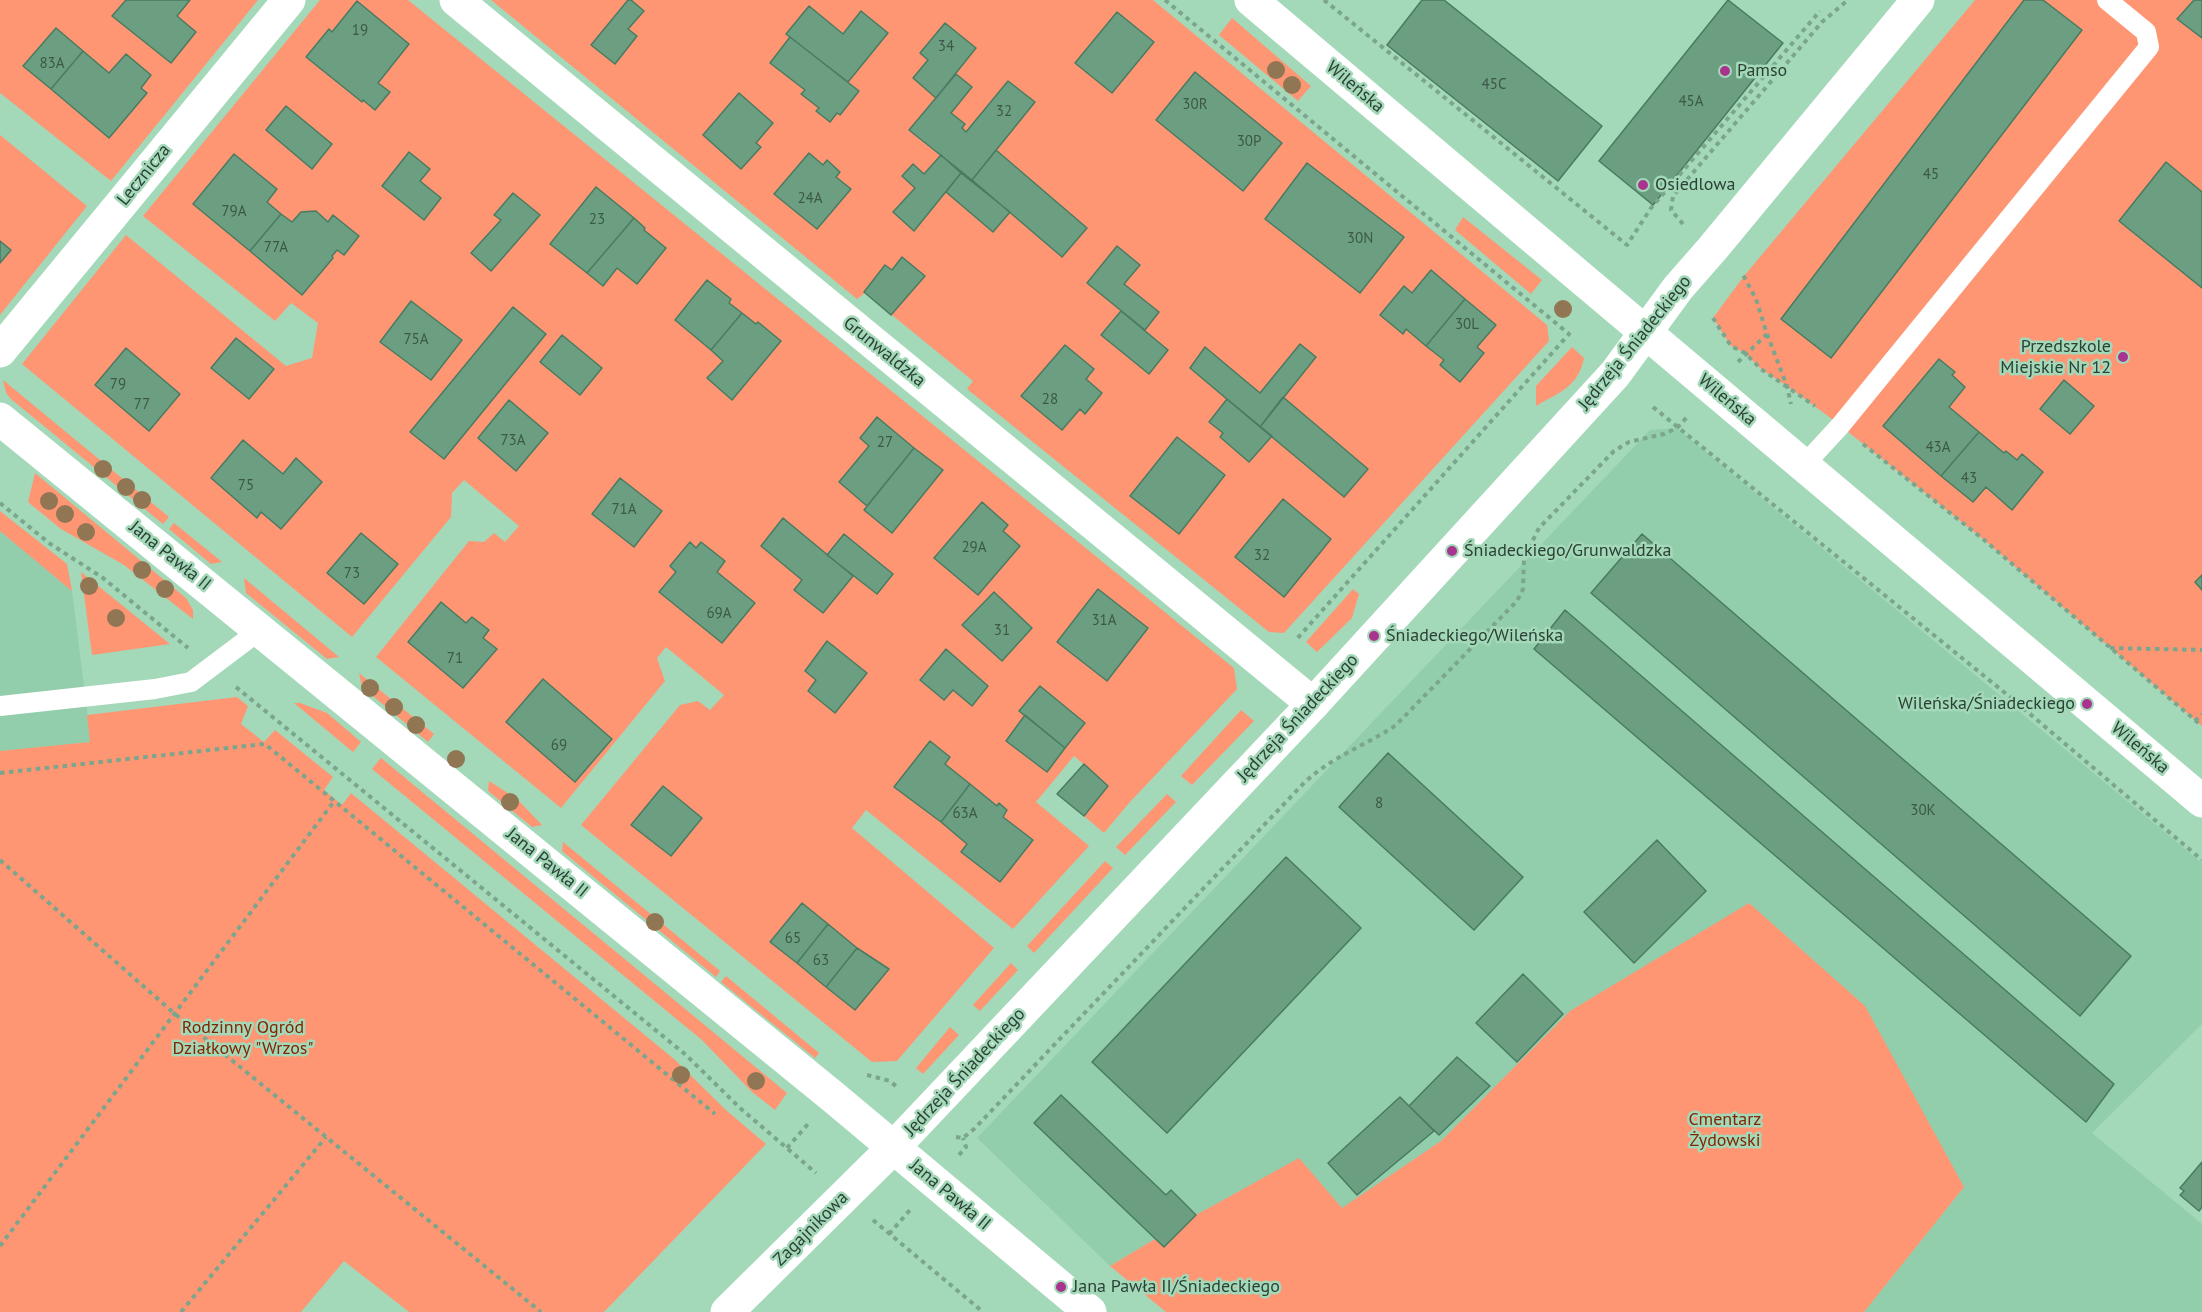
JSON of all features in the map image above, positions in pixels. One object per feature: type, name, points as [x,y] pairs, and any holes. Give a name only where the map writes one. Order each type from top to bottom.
[{"type":"street","name":"Lecznicza","points":[[0,351],[289,0]]},
{"type":"street","name":"Grunwaldzka","points":[[456,0],[1313,704]]},
{"type":"street","name":"Wileńska","points":[[1251,0],[2202,801]]},
{"type":"street","name":"Jędrzeja Śniadeckiego","points":[[894,1147],[1313,704],[1615,374],[1678,288],[1918,0]]},
{"type":"street","name":"Jana Pawła II","points":[[0,418],[894,1147],[947,1194],[1090,1312]]},
{"type":"street","name":"Zagajnikowa","points":[[727,1312],[894,1147]]},
{"type":"lane","points":[[1804,465],[1840,426],[2149,47],[2146,32],[2107,0]]},
{"type":"lane","points":[[0,706],[155,689],[191,682],[260,630]]},
{"type":"path","points":[[1165,0],[1569,334],[1291,645]]},
{"type":"path","points":[[1324,0],[1627,244],[1651,208],[1820,11]]},
{"type":"path","points":[[1792,408],[1787,386],[1756,299],[1744,276],[1676,218],[1671,210],[1673,196],[1822,22],[1848,0]]},
{"type":"path","points":[[1713,318],[1731,346],[1745,353],[1761,369],[1840,426],[1983,539],[2202,726]]},
{"type":"path","points":[[966,1147],[963,1138],[1305,782],[1328,762],[1396,725],[1517,602],[1523,589],[1524,558],[1539,528],[1600,464],[1614,451],[1629,442],[1664,434],[1677,428],[1714,390],[1745,353],[1767,334]]},
{"type":"path","points":[[1653,407],[2010,697],[2202,860]]},
{"type":"path","points":[[0,503],[50,543],[103,578],[686,1055],[740,1108],[982,1312]]},
{"type":"path","points":[[2110,648],[2202,650]]},
{"type":"path","points":[[2195,721],[2202,714]]},
{"type":"path","points":[[0,773],[265,744],[715,1114]]},
{"type":"path","points":[[0,1246],[335,801]]},
{"type":"path","points":[[0,860],[175,1014],[541,1312]]},
{"type":"path","points":[[860,1073],[890,1081]]},
{"type":"path","points":[[181,1312],[326,1137]]},
{"type":"shaded area","points":[[1677,428],[2202,863],[2202,1024],[2092,1133],[2202,1224],[2202,1312],[1864,1312],[1964,1187],[1570,1011],[1441,1141],[1342,1209],[1196,1215],[1164,1247],[1155,1239],[1110,1266],[977,1138],[1650,430]]},
{"type":"shaded area","points":[[0,528],[72,591],[91,742],[0,751]]},
{"type":"green space","points":[[0,0],[258,0],[111,181],[0,93]]},
{"type":"green space","points":[[320,0],[408,0],[1234,668],[1237,689],[1129,803],[1104,833],[1084,816],[1108,786],[1074,756],[1036,802],[1089,846],[1013,929],[866,810],[852,828],[994,948],[897,1061],[872,1062],[581,825],[680,705],[698,701],[710,710],[724,695],[666,647],[657,658],[665,681],[561,808],[376,657],[469,541],[484,542],[494,533],[505,542],[519,526],[464,480],[452,493],[451,517],[352,637],[22,364],[126,235],[286,366],[312,358],[318,323],[291,303],[275,321],[143,216]]},
{"type":"green space","points":[[491,0],[1153,0],[1547,325],[1549,341],[1284,633],[1269,632],[967,389],[973,381],[865,293],[857,299]]},
{"type":"green space","points":[[1975,0],[2202,0],[2202,726],[1983,539],[1828,416],[1761,369],[1745,353],[1731,346],[1713,318],[1744,276]]},
{"type":"green space","points":[[1232,18],[1311,86],[1298,101],[1219,35]]},
{"type":"green space","points":[[0,135],[87,206],[0,315]]},
{"type":"green space","points":[[1463,217],[1542,280],[1531,294],[1455,230]]},
{"type":"green space","points":[[1572,347],[1584,358],[1577,376],[1567,388],[1536,406],[1536,386]]},
{"type":"green space","points":[[3,380],[169,517],[163,524],[11,399],[6,393]]},
{"type":"green space","points":[[35,473],[186,598],[193,610],[193,619],[124,565],[61,529],[28,502]]},
{"type":"green space","points":[[0,511],[67,564],[72,591],[0,531]]},
{"type":"green space","points":[[174,523],[222,562],[211,564],[169,529]]},
{"type":"green space","points":[[81,572],[170,644],[92,655]]},
{"type":"green space","points":[[244,578],[339,657],[327,659],[246,593]]},
{"type":"green space","points":[[1353,589],[1359,594],[1352,618],[1317,652],[1306,642]]},
{"type":"green space","points":[[359,673],[434,734],[428,742],[362,687]]},
{"type":"green space","name":"Rodzinny Ogród Działkowy \"Wrzos\"","points":[[237,697],[248,706],[241,724],[264,742],[275,730],[333,777],[324,790],[342,805],[351,793],[674,1059],[727,1111],[766,1144],[604,1312],[409,1312],[344,1261],[301,1312],[0,1312],[0,751],[90,742],[87,715]]},
{"type":"green space","points":[[294,703],[327,713],[361,742],[353,752]]},
{"type":"green space","points":[[1241,710],[1254,721],[1192,785],[1181,776]]},
{"type":"green space","points":[[381,758],[787,1093],[775,1110],[752,1092],[702,1040],[372,769]]},
{"type":"green space","points":[[489,781],[517,799],[542,825],[532,827],[488,791]]},
{"type":"green space","points":[[1167,794],[1176,802],[1125,855],[1116,847]]},
{"type":"green space","points":[[563,842],[720,971],[716,977],[562,851]]},
{"type":"green space","points":[[1105,861],[1113,868],[1034,953],[1027,946]]},
{"type":"green space","name":"Cmentarz Żydowski","points":[[1749,903],[1865,1006],[1964,1187],[1864,1312],[1166,1312],[1110,1266],[1155,1239],[1165,1247],[1196,1215],[1299,1158],[1342,1208],[1441,1141],[1570,1011]]},
{"type":"green space","points":[[1011,963],[1018,970],[980,1011],[973,1005]]},
{"type":"green space","points":[[726,976],[819,1053],[815,1058],[721,982]]},
{"type":"green space","points":[[950,1027],[959,1035],[923,1074],[916,1068]]},
{"type":"building","points":[[126,0],[190,0],[177,16],[196,32],[171,63],[112,16]]},
{"type":"building","points":[[628,0],[644,11],[628,29],[637,36],[615,64],[591,45]]},
{"type":"building","points":[[1422,0],[1444,0],[1602,126],[1558,181],[1387,45]]},
{"type":"building","points":[[1728,0],[1783,43],[1653,205],[1599,161]]},
{"type":"building","points":[[2024,0],[2043,0],[2082,30],[1831,358],[1781,319]]},
{"type":"building","points":[[2194,0],[2202,0],[2202,38],[2177,19]]},
{"type":"building","points":[[357,1],[409,44],[378,83],[390,92],[375,110],[306,57],[329,29],[332,32]]},
{"type":"building","points":[[809,6],[843,34],[861,11],[888,33],[848,82],[786,34]]},
{"type":"building","points":[[1117,12],[1154,42],[1112,93],[1075,63]]},
{"type":"building","points":[[945,23],[976,48],[936,98],[913,78],[928,60],[920,53]]},
{"type":"building","points":[[56,28],[83,51],[51,89],[23,66]]},
{"type":"building","points":[[790,37],[859,91],[840,115],[837,113],[830,122],[816,111],[819,108],[801,94],[805,90],[770,63]]},
{"type":"building","points":[[83,51],[109,73],[126,54],[151,75],[141,88],[147,93],[109,138],[51,89]]},
{"type":"building","points":[[1195,72],[1282,143],[1243,191],[1156,120]]},
{"type":"building","points":[[956,74],[972,87],[951,113],[965,124],[962,128],[966,132],[1008,81],[1035,102],[972,180],[909,130]]},
{"type":"building","points":[[739,93],[773,123],[756,143],[761,147],[741,169],[703,135]]},
{"type":"building","points":[[286,106],[332,144],[312,169],[266,130]]},
{"type":"building","points":[[996,150],[1087,228],[1062,257],[972,180]]},
{"type":"building","points":[[409,152],[430,169],[420,181],[441,198],[424,220],[382,186]]},
{"type":"building","points":[[809,153],[823,165],[827,160],[840,172],[836,177],[851,189],[817,229],[774,194]]},
{"type":"building","points":[[234,154],[277,189],[267,202],[281,214],[250,251],[193,204]]},
{"type":"building","points":[[941,155],[961,173],[914,231],[893,212],[915,188],[902,176],[913,164],[924,174]]},
{"type":"building","points":[[2166,162],[2202,192],[2202,288],[2119,221]]},
{"type":"building","points":[[1307,163],[1404,237],[1360,293],[1265,219]]},
{"type":"building","points":[[961,173],[1010,212],[993,232],[946,192]]},
{"type":"building","points":[[596,187],[634,218],[587,273],[550,244]]},
{"type":"building","points":[[513,193],[540,215],[491,271],[471,253],[501,220],[494,215]]},
{"type":"building","points":[[316,211],[328,222],[333,215],[359,236],[344,255],[337,250],[302,295],[250,251],[281,214],[292,222],[301,212]]},
{"type":"building","points":[[634,218],[645,228],[644,230],[666,248],[637,284],[617,268],[603,286],[587,273]]},
{"type":"building","points":[[0,241],[11,250],[0,263]]},
{"type":"building","points":[[1117,246],[1140,265],[1124,284],[1159,312],[1145,330],[1087,283]]},
{"type":"building","points":[[902,257],[925,276],[891,315],[864,292],[885,265],[892,270]]},
{"type":"building","points":[[1431,270],[1465,299],[1426,346],[1406,329],[1403,334],[1380,315],[1404,286],[1412,293]]},
{"type":"building","points":[[707,280],[731,299],[729,303],[742,313],[711,350],[675,320]]},
{"type":"building","points":[[1465,299],[1496,325],[1477,347],[1484,353],[1460,382],[1440,365],[1444,360],[1426,346]]},
{"type":"building","points":[[411,301],[462,340],[431,380],[380,342]]},
{"type":"building","points":[[513,307],[546,334],[444,459],[410,432]]},
{"type":"building","points":[[1121,311],[1168,350],[1149,374],[1101,335]]},
{"type":"building","points":[[742,313],[756,324],[758,322],[781,341],[732,400],[707,378],[723,361],[711,350]]},
{"type":"building","points":[[562,335],[602,368],[580,395],[540,362]]},
{"type":"building","points":[[236,338],[274,369],[249,399],[211,368]]},
{"type":"building","points":[[1300,344],[1316,357],[1260,427],[1190,368],[1205,347],[1260,393]]},
{"type":"building","points":[[1065,345],[1094,369],[1086,379],[1102,393],[1085,414],[1080,409],[1062,430],[1021,396]]},
{"type":"building","points":[[126,348],[180,394],[149,431],[95,385]]},
{"type":"building","points":[[1939,359],[1955,372],[1952,375],[1965,387],[1949,407],[1979,432],[1941,476],[1883,426]]},
{"type":"building","points":[[2064,380],[2094,406],[2070,434],[2040,409]]},
{"type":"building","points":[[1283,397],[1368,469],[1344,497],[1260,427]]},
{"type":"building","points":[[1227,399],[1272,436],[1249,462],[1220,437],[1223,433],[1209,422]]},
{"type":"building","points":[[509,400],[548,433],[516,471],[478,438]]},
{"type":"building","points":[[877,417],[914,448],[867,506],[839,482],[869,446],[860,438]]},
{"type":"building","points":[[1979,432],[2004,453],[2006,451],[2017,460],[2022,454],[2043,472],[2012,510],[1986,487],[1973,502],[1941,476]]},
{"type":"building","points":[[1177,437],[1225,475],[1179,534],[1130,496]]},
{"type":"building","points":[[243,440],[283,474],[296,458],[322,482],[281,529],[261,512],[257,518],[211,478]]},
{"type":"building","points":[[914,448],[943,470],[892,533],[864,510]]},
{"type":"building","points":[[620,478],[662,511],[634,547],[592,514]]},
{"type":"building","points":[[1283,499],[1331,539],[1284,597],[1235,557]]},
{"type":"building","points":[[982,502],[1008,525],[1003,531],[1020,546],[978,595],[934,558]]},
{"type":"building","points":[[783,518],[853,576],[823,613],[794,590],[802,580],[761,546]]},
{"type":"building","points":[[361,533],[398,564],[364,604],[327,573]]},
{"type":"building","points":[[844,534],[893,574],[877,594],[827,555]]},
{"type":"building","points":[[1642,534],[2131,956],[2080,1016],[1591,593]]},
{"type":"building","points":[[690,542],[696,548],[701,542],[725,561],[717,572],[755,603],[722,643],[659,592],[676,572],[670,566]]},
{"type":"building","points":[[2202,575],[2202,590],[2195,582]]},
{"type":"building","points":[[1098,589],[1148,628],[1107,681],[1057,642]]},
{"type":"building","points":[[994,592],[1032,628],[1002,661],[962,625]]},
{"type":"building","points":[[441,602],[466,623],[472,617],[489,630],[483,638],[497,649],[463,688],[408,642]]},
{"type":"building","points":[[1565,610],[2114,1084],[2086,1122],[1534,649]]},
{"type":"building","points":[[827,641],[867,673],[835,713],[808,691],[816,680],[805,671]]},
{"type":"building","points":[[946,649],[988,686],[972,706],[953,690],[944,700],[920,680]]},
{"type":"building","points":[[543,679],[612,739],[575,782],[506,722]]},
{"type":"building","points":[[1040,686],[1085,723],[1065,748],[1019,711]]},
{"type":"building","points":[[1025,715],[1065,748],[1047,772],[1006,741]]},
{"type":"building","points":[[930,741],[950,757],[945,764],[970,784],[941,822],[894,787]]},
{"type":"building","points":[[1388,753],[1523,877],[1474,930],[1339,807]]},
{"type":"building","points":[[1084,764],[1108,786],[1084,816],[1057,794]]},
{"type":"building","points":[[970,784],[997,806],[999,803],[1007,810],[1003,817],[1033,840],[1000,882],[961,852],[967,844],[941,822]]},
{"type":"building","points":[[663,786],[702,818],[671,856],[631,825]]},
{"type":"building","points":[[1657,840],[1706,891],[1634,963],[1584,912]]},
{"type":"building","points":[[1286,857],[1361,928],[1167,1133],[1092,1062]]},
{"type":"building","points":[[802,903],[828,924],[797,963],[770,942]]},
{"type":"building","points":[[828,924],[857,948],[826,987],[797,963]]},
{"type":"building","points":[[857,948],[889,969],[855,1010],[826,987]]},
{"type":"building","points":[[1523,974],[1563,1014],[1517,1062],[1476,1023]]},
{"type":"building","points":[[1457,1057],[1490,1086],[1439,1135],[1409,1106]]},
{"type":"building","points":[[1061,1095],[1166,1195],[1171,1190],[1196,1215],[1164,1247],[1034,1123]]},
{"type":"building","points":[[1400,1097],[1434,1131],[1357,1195],[1328,1163]]},
{"type":"building","points":[[2202,1162],[2202,1207],[2199,1211],[2180,1195],[2184,1191],[2180,1188]]},
{"type":"place","name":"Pamso","points":[[1725,71]]},
{"type":"place","name":"Osiedlowa","points":[[1643,185]]},
{"type":"place","name":"Przedszkole Miejskie Nr 12","points":[[2123,357]]},
{"type":"place","name":"Śniadeckiego/Grunwaldzka","points":[[1452,551]]},
{"type":"place","name":"Śniadeckiego/Wileńska","points":[[1374,636]]},
{"type":"place","name":"Wileńska/Śniadeckiego","points":[[2087,704]]},
{"type":"place","name":"Jana Pawła II/Śniadeckiego","points":[[1061,1287]]}]
